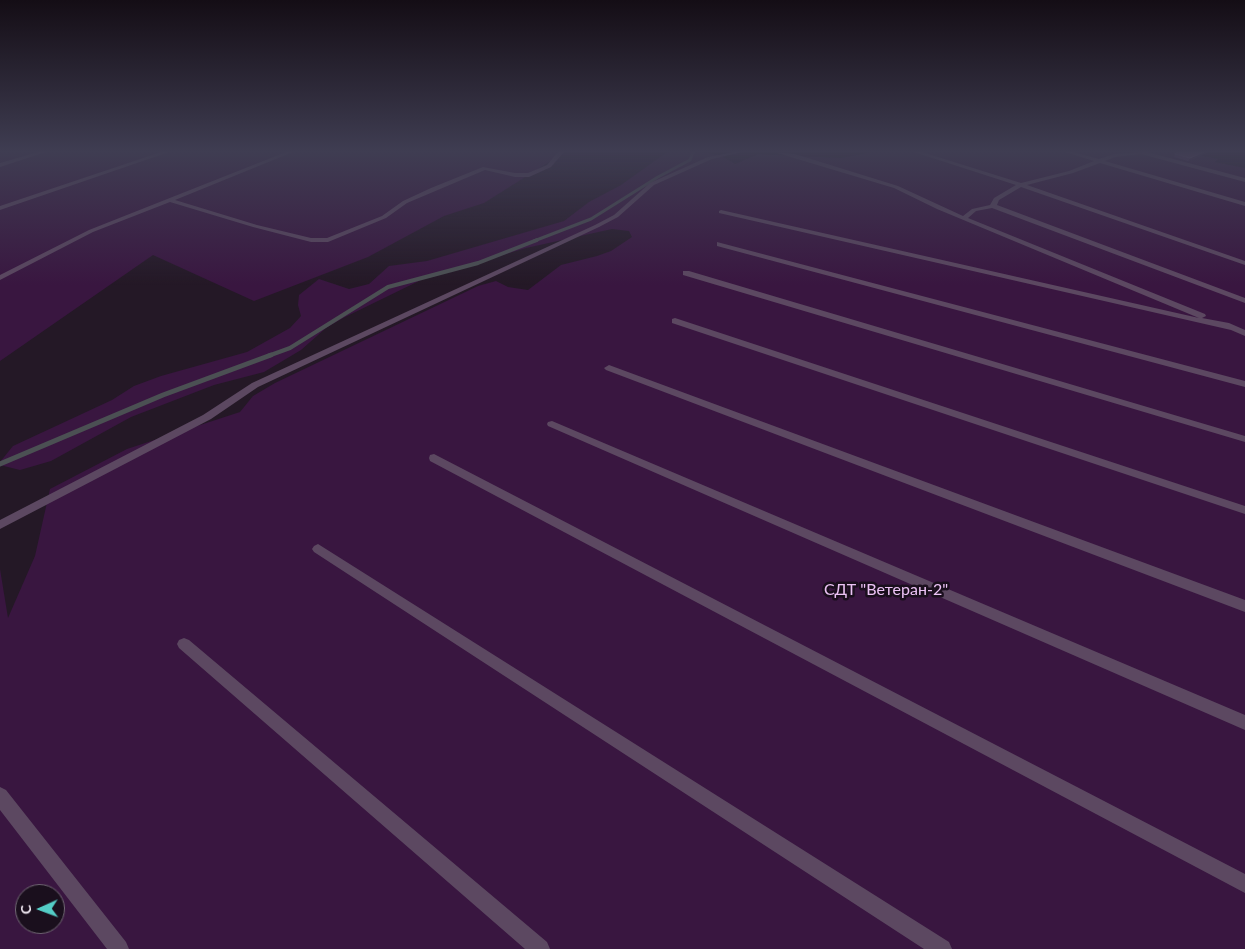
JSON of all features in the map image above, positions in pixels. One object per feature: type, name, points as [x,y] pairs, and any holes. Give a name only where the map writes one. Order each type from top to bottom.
[{"type":"lane","points":[[0,208],[33,196]]},
{"type":"lane","points":[[0,278],[91,231],[179,196]]},
{"type":"lane","points":[[170,200],[255,226],[311,240],[328,240],[384,217],[405,202],[417,196]]},
{"type":"lane","points":[[0,525],[207,416],[255,386],[288,369],[597,226],[616,216],[640,196]]},
{"type":"lane","points":[[915,196],[939,208],[1245,333]]},
{"type":"lane","points":[[993,206],[996,199],[1001,196]]},
{"type":"lane","points":[[1053,196],[1245,263]]},
{"type":"lane","points":[[1219,196],[1245,204]]},
{"type":"lane","points":[[964,218],[974,210],[993,206],[1245,301]]},
{"type":"lane","points":[[721,212],[1233,328]]},
{"type":"lane","points":[[720,244],[1245,384]]},
{"type":"lane","points":[[686,273],[1245,439]]},
{"type":"lane","points":[[675,320],[1245,510]]},
{"type":"lane","points":[[609,368],[1245,606]]},
{"type":"lane","points":[[552,424],[1245,723]]},
{"type":"lane","points":[[434,458],[1245,884]]},
{"type":"lane","points":[[318,549],[942,949]]},
{"type":"lane","points":[[184,644],[540,949]]},
{"type":"lane","points":[[0,796],[119,949]]},
{"type":"green space","points":[[0,196],[495,196],[484,203],[444,216],[368,257],[254,301],[153,255],[0,361]]},
{"type":"green space","name":"СДТ \"Ветеран-2\"","points":[[600,196],[1245,196],[1245,949],[0,949],[0,569],[8,618],[35,556],[50,489],[127,449],[240,412],[253,396],[275,383],[478,286],[496,281],[508,287],[528,290],[561,265],[611,251],[632,237],[629,231],[612,229],[526,248],[423,279],[343,318],[326,328],[301,350],[264,372],[214,385],[131,417],[51,461],[20,470],[0,465],[0,462],[13,446],[112,400],[134,386],[161,376],[247,352],[290,328],[301,316],[298,305],[299,295],[319,279],[349,289],[369,284],[389,266],[427,261],[564,221]]},
{"type":"waterway","points":[[534,241],[591,219],[627,196]]},
{"type":"waterway","points":[[268,356],[290,348],[388,287],[478,263],[537,240]]},
{"type":"waterway","points":[[0,464],[163,395],[271,355]]}]
